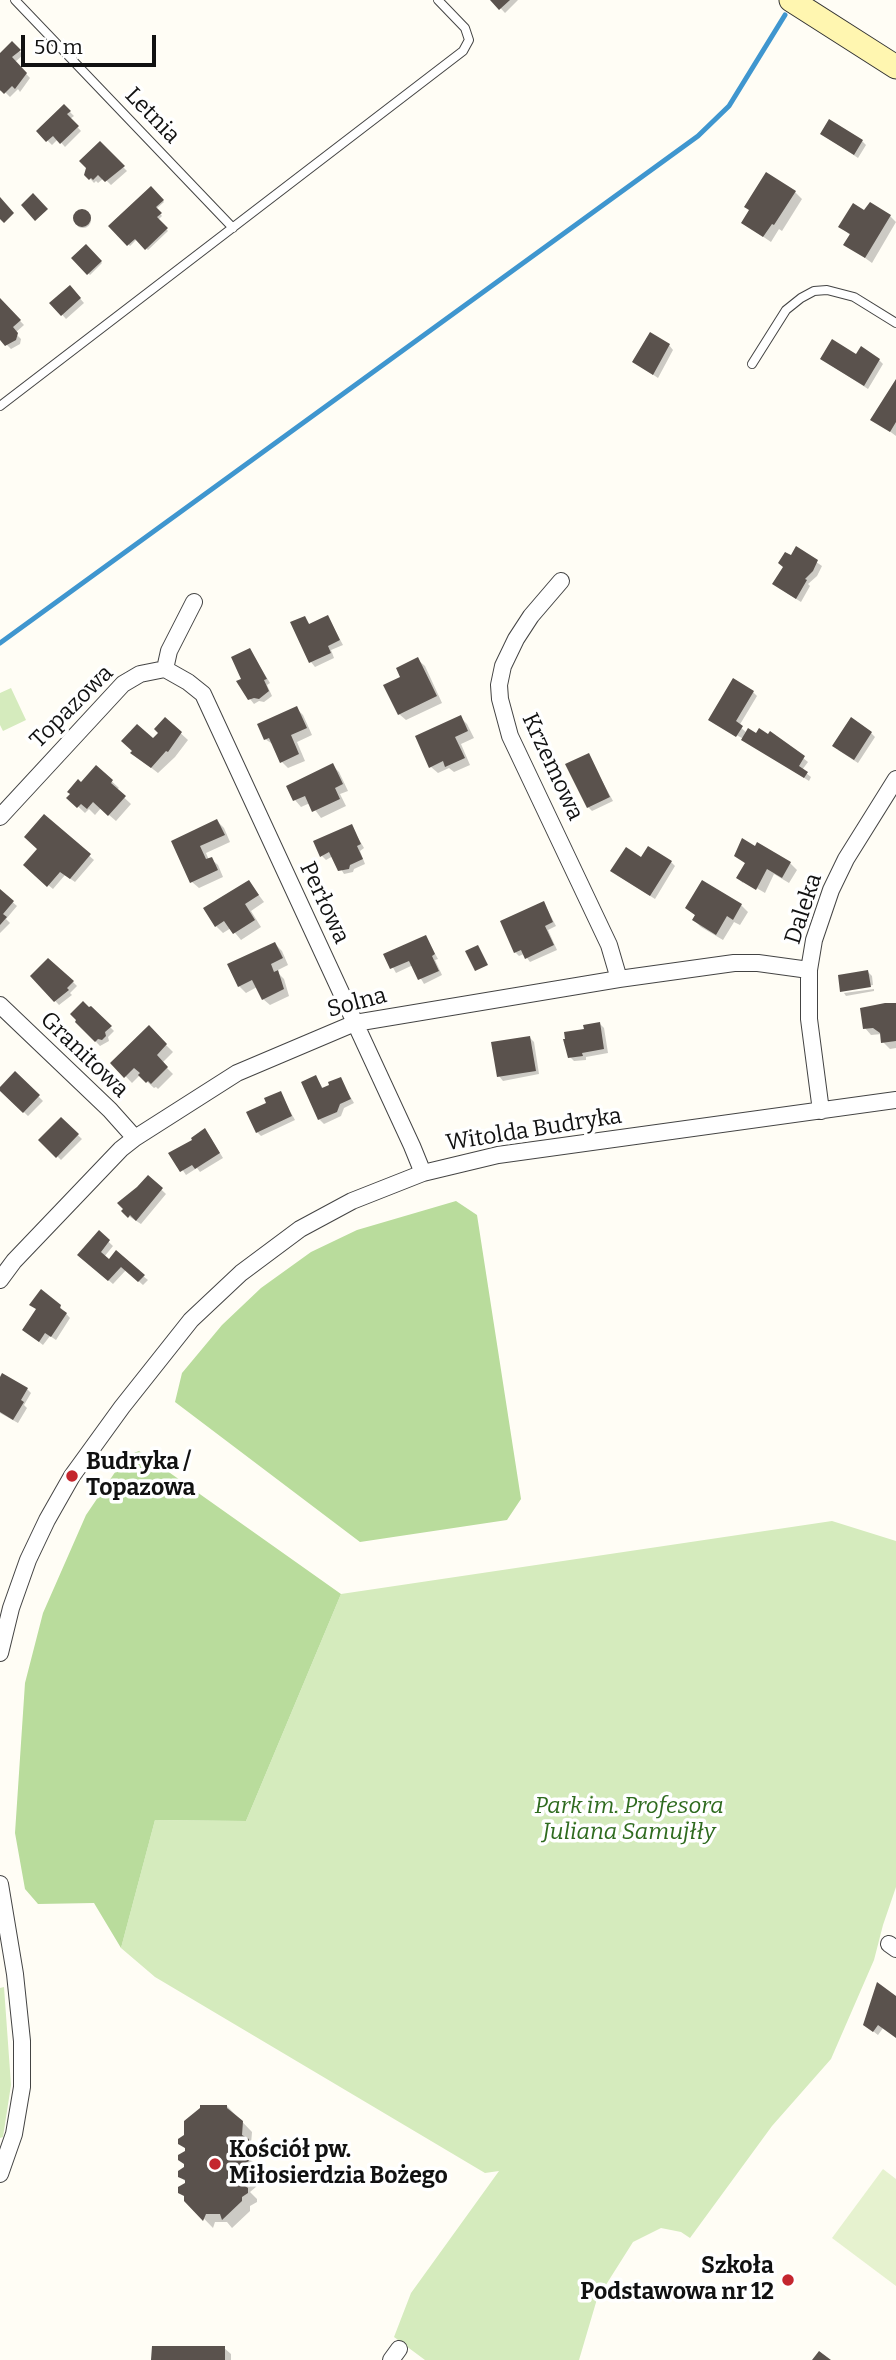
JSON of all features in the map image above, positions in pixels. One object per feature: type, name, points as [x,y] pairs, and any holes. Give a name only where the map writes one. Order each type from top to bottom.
[{"type":"main road","points":[[791,0],[896,67]]},
{"type":"street","name":"Krzemowa","points":[[561,581],[516,639],[503,666],[500,699],[510,736],[609,944],[619,979]]},
{"type":"street","points":[[165,669],[169,651],[194,602]]},
{"type":"street","name":"Topazowa","points":[[0,817],[123,684],[140,674],[165,669]]},
{"type":"street","name":"Perłowa","points":[[165,669],[188,681],[203,694],[423,1173]]},
{"type":"street","name":"Daleka","points":[[821,1111],[809,1019],[809,970],[817,929],[846,859],[896,779]]},
{"type":"street","name":"Solna","points":[[0,1280],[14,1261],[112,1158],[135,1138],[237,1073],[355,1023],[619,979],[734,963],[758,963],[809,970]]},
{"type":"street","name":"Granitowa","points":[[0,1005],[110,1110],[135,1138]]},
{"type":"street","name":"Witolda Budryka","points":[[0,1653],[4,1621],[28,1560],[72,1476],[191,1320],[241,1273],[300,1229],[359,1198],[423,1173],[498,1155],[896,1100]]},
{"type":"street","points":[[0,1884],[3,1921],[15,1974],[22,2041],[22,2087],[14,2134],[0,2174]]},
{"type":"lane","name":"Letnia","points":[[15,0],[233,228]]},
{"type":"lane","points":[[1,402],[463,51],[469,40],[464,28],[438,0]]},
{"type":"lane","points":[[752,364],[786,310],[814,292],[827,290],[854,296],[896,323]]},
{"type":"green space","points":[[11,688],[26,720],[3,731],[0,725],[0,693]]},
{"type":"green space","points":[[456,1201],[477,1215],[521,1499],[507,1520],[360,1542],[175,1402],[182,1373],[222,1325],[261,1288],[311,1252],[357,1230]]},
{"type":"green space","points":[[139,1451],[341,1594],[246,1821],[155,1820],[121,1948],[94,1903],[38,1904],[25,1889],[15,1833],[25,1683],[43,1613],[86,1515],[126,1456]]},
{"type":"green space","name":"Park im. Profesora Juliana Samujłły","points":[[832,1521],[896,1541],[896,1887],[874,1960],[831,2059],[772,2126],[690,2238],[681,2232],[661,2228],[633,2242],[597,2299],[579,2360],[425,2360],[394,2337],[411,2293],[499,2171],[485,2173],[155,1977],[121,1948],[155,1820],[246,1821],[341,1594]]},
{"type":"green space","points":[[4,1987],[11,2085],[3,2137],[0,2138],[0,1988]]},
{"type":"green space","points":[[883,2169],[896,2179],[896,2286],[832,2238]]},
{"type":"building","points":[[490,0],[510,0],[499,10]]},
{"type":"building","points":[[12,41],[21,50],[12,57],[27,73],[15,89],[12,86],[4,94],[0,90],[0,53]]},
{"type":"building","points":[[64,104],[71,111],[67,114],[79,126],[60,144],[53,136],[46,142],[36,131]]},
{"type":"building","points":[[829,119],[863,140],[854,155],[820,134]]},
{"type":"building","points":[[100,141],[125,166],[105,182],[98,175],[89,180],[84,175],[86,168],[79,161]]},
{"type":"building","points":[[766,172],[796,191],[763,237],[741,223],[749,210],[744,207]]},
{"type":"building","points":[[151,186],[164,200],[156,207],[162,213],[157,217],[168,228],[145,250],[135,239],[127,246],[108,226]]},
{"type":"building","points":[[33,193],[48,209],[35,221],[21,205]]},
{"type":"building","points":[[0,197],[14,213],[4,223],[0,219]]},
{"type":"building","points":[[870,202],[891,215],[865,258],[843,245],[850,234],[838,227],[853,203],[864,210]]},
{"type":"building","points":[[82,209],[88,212],[91,218],[88,224],[82,227],[76,224],[73,218],[76,212]]},
{"type":"building","points":[[86,244],[102,261],[87,275],[71,258]]},
{"type":"building","points":[[70,285],[81,298],[61,316],[49,303]]},
{"type":"building","points":[[0,298],[21,320],[13,327],[18,333],[16,340],[5,346],[0,340]]},
{"type":"building","points":[[650,332],[670,344],[653,375],[632,362]]},
{"type":"building","points":[[832,339],[856,354],[861,346],[880,359],[864,386],[820,359]]},
{"type":"building","points":[[896,379],[896,422],[890,432],[870,420]]},
{"type":"building","points":[[796,546],[818,560],[796,599],[772,584],[783,567],[778,563],[785,552],[791,555]]},
{"type":"building","points":[[328,615],[340,640],[328,646],[331,653],[309,663],[290,622],[305,616],[309,624]]},
{"type":"building","points":[[250,648],[267,679],[264,680],[269,691],[259,699],[248,700],[236,681],[241,679],[231,657]]},
{"type":"building","points":[[418,657],[437,696],[398,715],[383,685],[400,677],[396,668]]},
{"type":"building","points":[[733,678],[754,691],[736,721],[743,726],[736,737],[708,720]]},
{"type":"building","points":[[297,706],[307,728],[291,735],[299,754],[280,763],[269,738],[264,740],[257,724]]},
{"type":"building","points":[[461,715],[468,731],[455,737],[465,758],[445,767],[443,761],[429,768],[415,736]]},
{"type":"building","points":[[165,717],[182,732],[168,752],[151,768],[130,753],[132,751],[121,741],[137,724],[153,738],[158,733],[154,729]]},
{"type":"building","points":[[851,717],[872,732],[854,760],[832,746]]},
{"type":"building","points":[[748,728],[756,733],[759,728],[768,734],[770,731],[805,756],[799,766],[808,772],[804,778],[741,740]]},
{"type":"building","points":[[589,753],[610,797],[587,808],[565,764]]},
{"type":"building","points":[[333,763],[343,784],[335,788],[340,799],[312,812],[305,796],[293,801],[286,786]]},
{"type":"building","points":[[96,765],[126,796],[108,816],[93,802],[87,809],[81,804],[77,808],[66,798],[70,794],[67,792],[78,779],[81,782]]},
{"type":"building","points":[[44,814],[91,854],[70,879],[60,872],[47,887],[23,865],[37,849],[24,837]]},
{"type":"building","points":[[217,819],[225,835],[200,846],[206,859],[212,857],[218,870],[190,883],[171,841]]},
{"type":"building","points":[[352,824],[361,844],[357,846],[363,859],[350,865],[349,869],[338,871],[329,852],[320,857],[313,841]]},
{"type":"building","points":[[742,838],[755,846],[757,842],[791,862],[782,878],[767,869],[756,890],[736,878],[745,863],[734,856]]},
{"type":"building","points":[[648,846],[672,861],[650,896],[610,871],[626,847],[641,857]]},
{"type":"building","points":[[249,880],[259,895],[245,904],[255,920],[233,934],[224,921],[215,927],[203,908]]},
{"type":"building","points":[[702,880],[742,904],[733,920],[727,916],[716,935],[692,920],[695,915],[685,908]]},
{"type":"building","points":[[0,889],[14,901],[3,914],[7,917],[0,925]]},
{"type":"building","points":[[544,901],[553,922],[545,926],[554,945],[525,959],[521,950],[514,953],[500,921]]},
{"type":"building","points":[[426,935],[439,971],[418,980],[409,961],[390,969],[383,954]]},
{"type":"building","points":[[275,942],[283,958],[271,964],[274,972],[278,970],[284,989],[262,1000],[252,980],[238,987],[227,964]]},
{"type":"building","points":[[478,945],[488,965],[475,971],[465,951]]},
{"type":"building","points":[[48,958],[74,981],[67,988],[69,990],[54,1002],[30,976]]},
{"type":"building","points":[[868,970],[871,987],[840,992],[838,975]]},
{"type":"building","points":[[83,1001],[112,1026],[105,1032],[106,1036],[102,1040],[95,1042],[70,1014]]},
{"type":"building","points":[[896,1003],[896,1041],[881,1043],[880,1033],[873,1028],[863,1029],[860,1008]]},
{"type":"building","points":[[600,1022],[604,1049],[568,1058],[564,1032],[584,1029],[583,1025]]},
{"type":"building","points":[[149,1025],[167,1044],[157,1055],[168,1067],[151,1084],[148,1081],[146,1083],[134,1068],[124,1078],[110,1063]]},
{"type":"building","points":[[530,1036],[536,1071],[497,1077],[491,1042]]},
{"type":"building","points":[[15,1071],[40,1095],[23,1113],[0,1091],[0,1087]]},
{"type":"building","points":[[316,1075],[322,1088],[329,1085],[328,1082],[341,1077],[351,1099],[340,1104],[337,1112],[318,1120],[301,1082]]},
{"type":"building","points":[[281,1091],[292,1116],[256,1133],[246,1112],[266,1103],[264,1098]]},
{"type":"building","points":[[61,1117],[79,1134],[56,1158],[38,1140]]},
{"type":"building","points":[[205,1128],[220,1153],[195,1169],[192,1165],[180,1172],[168,1153],[192,1140],[191,1138]]},
{"type":"building","points":[[148,1175],[163,1188],[136,1221],[130,1215],[128,1218],[117,1203]]},
{"type":"building","points":[[99,1230],[110,1240],[101,1252],[109,1259],[116,1250],[145,1275],[138,1282],[121,1267],[108,1281],[77,1255]]},
{"type":"building","points":[[41,1289],[67,1313],[51,1337],[45,1333],[39,1342],[22,1330],[36,1309],[29,1305]]},
{"type":"building","points":[[2,1373],[28,1388],[21,1400],[24,1402],[13,1420],[0,1412]]},
{"type":"building","points":[[877,1982],[896,1996],[896,2038],[878,2025],[873,2032],[863,2025]]},
{"type":"building","name":"Kościół pw. Miłosierdzia Bożego","points":[[200,2105],[227,2105],[227,2108],[243,2121],[242,2135],[249,2139],[248,2145],[242,2151],[248,2155],[249,2161],[242,2165],[242,2168],[248,2171],[248,2177],[242,2184],[248,2188],[248,2193],[222,2220],[220,2214],[206,2214],[203,2221],[184,2201],[184,2196],[178,2193],[178,2187],[185,2183],[185,2180],[178,2177],[178,2171],[184,2164],[178,2160],[178,2155],[185,2151],[185,2148],[178,2144],[178,2139],[184,2135],[184,2121],[200,2108]]},
{"type":"building","points":[[152,2346],[225,2346],[225,2360],[151,2360]]},
{"type":"building","points":[[819,2351],[831,2360],[812,2360]]},
{"type":"waterway","points":[[0,643],[698,136],[729,106],[785,15]]},
{"type":"place","name":"Budryka / Topazowa","points":[[72,1476]]},
{"type":"place","name":"Kościół pw. Miłosierdzia Bożego","points":[[215,2164]]},
{"type":"place","name":"Szkoła Podstawowa nr 12","points":[[788,2280]]}]
